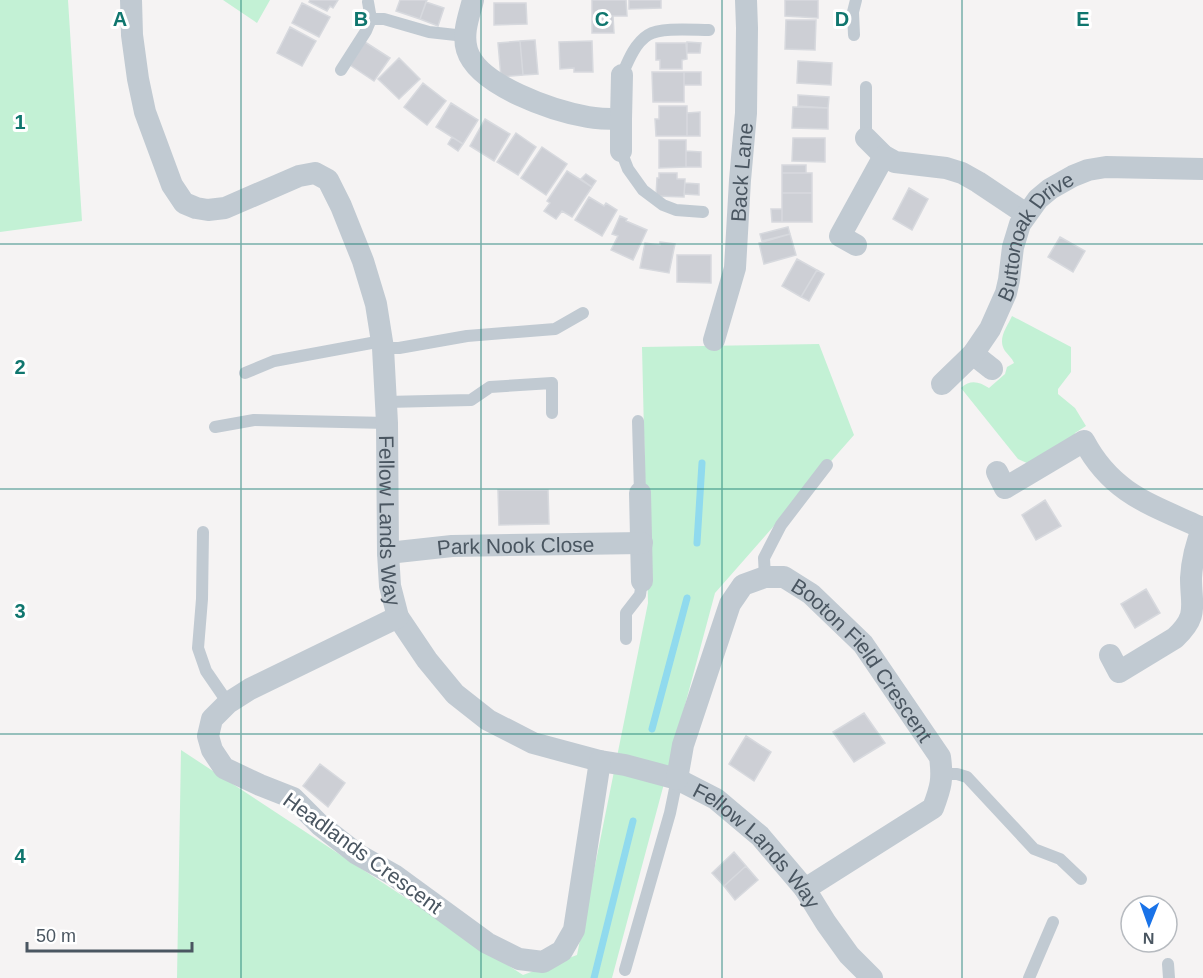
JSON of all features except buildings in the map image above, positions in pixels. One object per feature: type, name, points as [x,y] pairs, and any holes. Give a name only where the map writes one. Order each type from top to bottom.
[{"type":"street","name":"Fellow Lands Way","points":[[131,0],[132,34],[138,79],[146,112],[172,185],[184,203],[208,210],[225,208],[299,176],[315,173],[328,180],[341,206],[363,261],[376,304],[382,345],[390,586],[398,617],[427,660],[455,694],[488,720],[533,743],[677,779],[716,799],[760,836],[805,889],[849,955],[872,978]]},
{"type":"street","points":[[474,0],[465,36],[472,61],[489,78],[498,85],[539,103],[570,113],[621,119]]},
{"type":"street","name":"Back Lane","points":[[714,340],[735,268],[746,113],[746,0]]},
{"type":"street","points":[[621,151],[622,75]]},
{"type":"street","points":[[866,138],[884,156],[895,162],[946,168],[962,173],[1026,214]]},
{"type":"street","points":[[856,245],[840,236],[884,156]]},
{"type":"street","name":"Buttonoak Drive","points":[[942,384],[973,354],[990,329],[1006,292],[1013,247],[1020,225],[1038,199],[1050,189],[1088,170],[1106,167],[1203,169]]},
{"type":"street","points":[[973,354],[992,369]]},
{"type":"street","points":[[997,472],[1005,488],[1084,441],[1092,458],[1120,487],[1149,504],[1203,528],[1197,542],[1192,567],[1193,605],[1197,619],[1175,638],[1119,672],[1110,655]]},
{"type":"street","points":[[639,493],[642,581]]},
{"type":"street","name":"Park Nook Close","points":[[388,554],[452,546],[642,543]]},
{"type":"street","name":"Booton Field Crescent","points":[[677,779],[683,745],[730,604],[743,585],[765,577],[784,576],[811,594],[863,644],[940,757],[942,774]]},
{"type":"street","name":"Headlands Crescent","points":[[398,617],[250,689],[228,703],[212,719],[208,736],[212,750],[224,768],[293,798],[321,825],[357,854],[394,875],[488,943],[519,959],[543,962],[562,951],[574,930],[600,761]]},
{"type":"street","points":[[805,889],[933,808],[940,791],[942,774]]},
{"type":"lane","points":[[854,35],[853,12],[856,0]]},
{"type":"lane","points":[[341,70],[371,19],[368,2]]},
{"type":"lane","points":[[371,19],[384,19],[429,32],[465,36]]},
{"type":"lane","points":[[622,75],[636,48],[648,35],[662,31],[709,30]]},
{"type":"lane","points":[[866,87],[866,138]]},
{"type":"lane","points":[[621,151],[628,169],[644,190],[663,205],[676,210],[703,212]]},
{"type":"lane","points":[[245,373],[274,361],[382,345],[399,348],[467,336],[555,329],[583,313]]},
{"type":"lane","points":[[215,427],[255,420],[386,412],[471,400],[490,387],[552,383],[552,413]]},
{"type":"lane","points":[[638,421],[639,493]]},
{"type":"lane","points":[[765,577],[764,558],[781,525],[827,465]]},
{"type":"lane","points":[[203,532],[202,599],[198,648],[206,671],[228,703]]},
{"type":"lane","points":[[626,639],[626,613],[640,595],[642,581]]},
{"type":"lane","points":[[942,774],[967,777],[1034,849],[1060,859],[1081,879]]},
{"type":"lane","points":[[625,970],[670,813],[677,779]]},
{"type":"lane","points":[[1029,978],[1053,922]]},
{"type":"lane","points":[[1168,964],[1169,978]]},
{"type":"green space","points":[[0,0],[68,0],[82,221],[0,232]]},
{"type":"green space","points":[[223,0],[270,0],[257,23]]},
{"type":"green space","points":[[1012,316],[1071,347],[1071,372],[1058,389],[1058,394],[1075,408],[1086,426],[1075,433],[1074,439],[1029,464],[1018,459],[961,388],[968,383],[975,382],[989,388],[1005,374],[1007,367],[1014,363],[1005,351],[1002,342]]},
{"type":"green space","points":[[819,344],[854,435],[715,593],[612,978],[177,978],[181,750],[523,975],[577,955],[648,603],[642,347]]},
{"type":"waterway","points":[[697,543],[702,463]]},
{"type":"waterway","points":[[652,729],[687,598]]},
{"type":"waterway","points":[[594,978],[633,821]]}]
